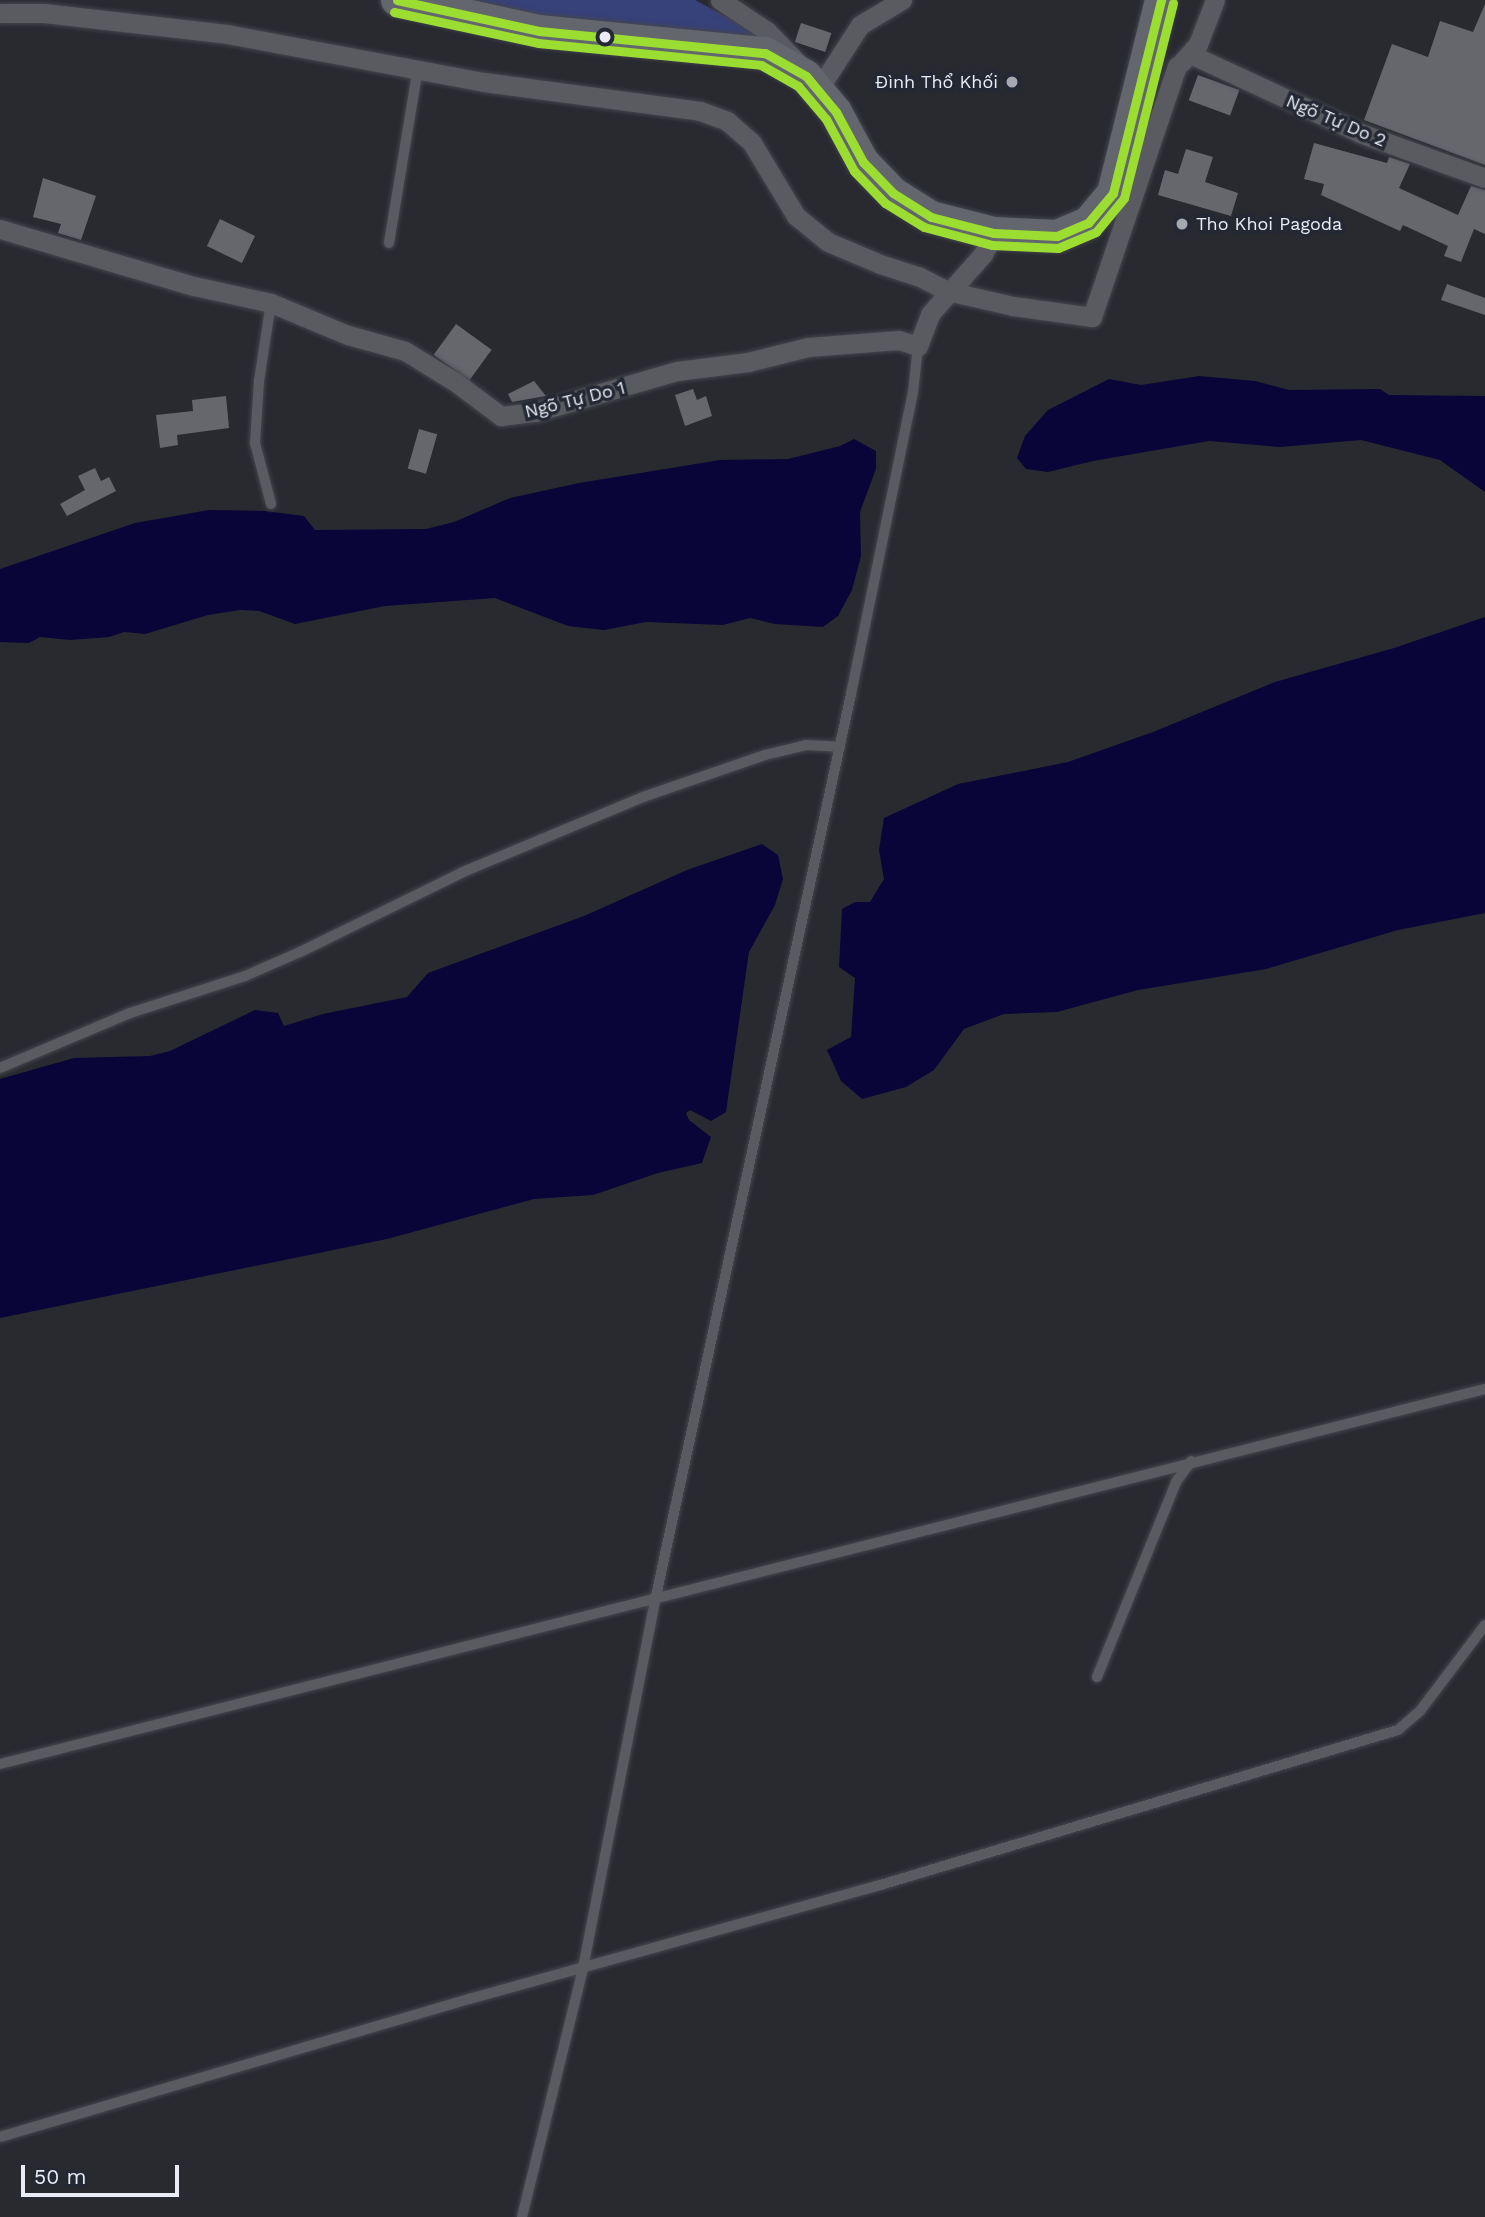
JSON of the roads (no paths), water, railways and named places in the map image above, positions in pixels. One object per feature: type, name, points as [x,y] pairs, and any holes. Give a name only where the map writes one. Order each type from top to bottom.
[{"type":"main road","points":[[397,0],[539,31],[765,53],[806,76],[835,112],[863,162],[893,193],[931,217],[994,233],[1057,236],[1088,223],[1113,193],[1161,0]]},
{"type":"street","points":[[720,0],[757,22],[778,40],[817,90],[860,25],[902,0]]},
{"type":"street","points":[[0,13],[44,13],[139,22],[418,67],[484,82],[700,111],[727,121],[752,143],[796,216],[828,242],[880,264],[918,276],[947,291],[1013,306],[1092,317],[1184,60],[1205,30],[1215,0]]},
{"type":"street","name":"Ngõ Tự Do 2","points":[[1147,62],[1184,60],[1350,129],[1485,178]]},
{"type":"street","name":"Ngõ Tự Do 1","points":[[0,229],[194,286],[271,303],[348,335],[404,351],[501,416],[535,412],[677,371],[748,362],[808,347],[899,340],[918,346]]},
{"type":"street","points":[[918,346],[930,314],[947,291],[984,254],[994,233]]},
{"type":"lane","points":[[388,243],[418,67]]},
{"type":"lane","points":[[271,303],[259,381],[254,443],[271,504]]},
{"type":"lane","points":[[522,2217],[583,1968],[656,1596],[840,747],[913,393],[918,346]]},
{"type":"lane","points":[[0,1068],[130,1013],[245,976],[463,872],[643,797],[765,755],[806,745],[840,747]]},
{"type":"lane","points":[[0,1764],[656,1596],[1485,1389]]},
{"type":"lane","points":[[1097,1677],[1176,1482],[1191,1461]]},
{"type":"lane","points":[[0,2137],[877,1886],[1398,1730],[1420,1711],[1485,1625]]},
{"type":"place","name":"Đình Thổ Khối","points":[[1012,82]]},
{"type":"place","name":"Tho Khoi Pagoda","points":[[1182,224]]}]
